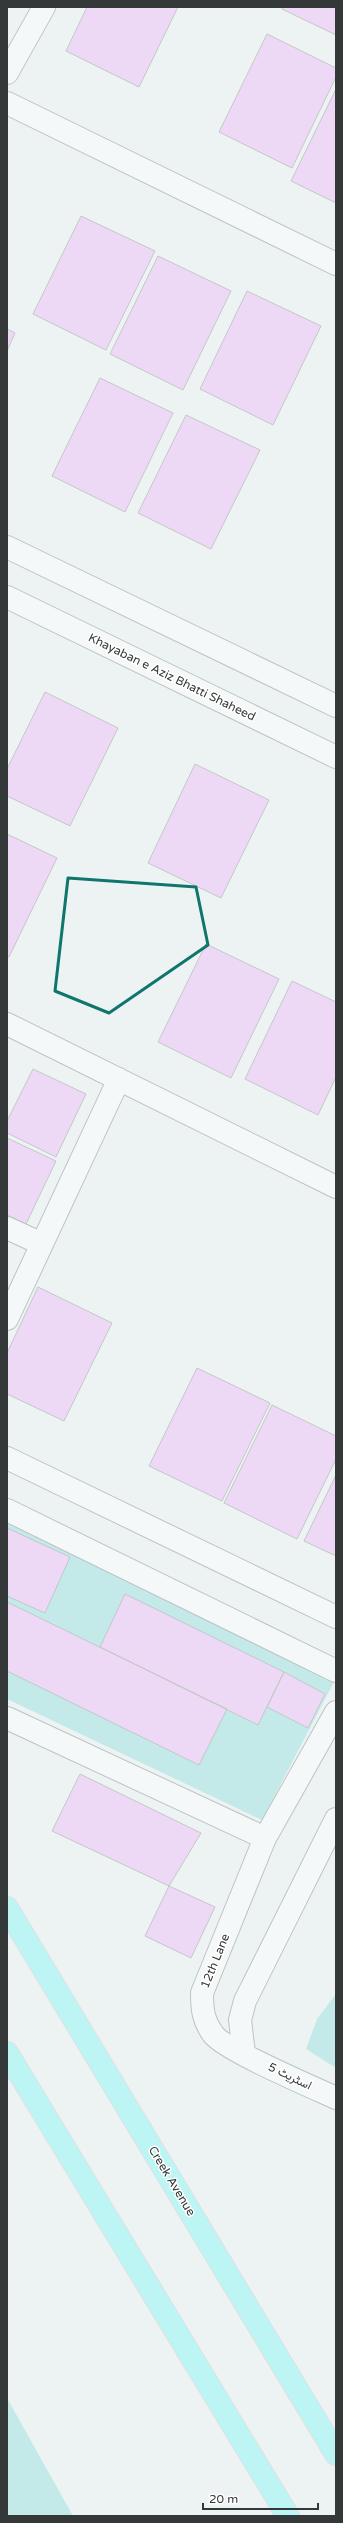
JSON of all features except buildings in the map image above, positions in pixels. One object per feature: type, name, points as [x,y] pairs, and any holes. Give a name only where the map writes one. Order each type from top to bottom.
[{"type":"main road","name":"Creek Avenue","points":[[7,1908],[336,2454]]},
{"type":"main road","points":[[7,2052],[288,2516]]},
{"type":"street","points":[[7,73],[44,7]]},
{"type":"street","points":[[7,103],[336,264]]},
{"type":"street","points":[[7,547],[336,706]]},
{"type":"street","name":"Khayaban e Aziz Bhatti Shaheed","points":[[7,597],[336,757]]},
{"type":"street","points":[[7,1024],[336,1187]]},
{"type":"street","points":[[7,1319],[119,1079]]},
{"type":"street","points":[[7,1228],[42,1244]]},
{"type":"street","points":[[7,1458],[336,1616]]},
{"type":"street","points":[[7,1510],[336,1671]]},
{"type":"street","name":"12th Lane","points":[[244,2054],[213,2035],[201,2013],[202,1993],[265,1838],[336,1712]]},
{"type":"street","points":[[7,1718],[265,1838]]},
{"type":"street","points":[[244,2054],[240,2020],[245,2001],[336,1819]]},
{"type":"street","name":"اسٹریٹ 5","points":[[244,2054],[336,2098]]},
{"type":"highlighted area","points":[[68,878],[196,887],[208,945],[109,1013],[55,991]]},
{"type":"shaded area","points":[[7,1519],[335,1680],[262,1820],[7,1699]]},
{"type":"shaded area","points":[[336,1994],[336,2068],[306,2049],[317,2019]]},
{"type":"shaded area","points":[[7,2398],[73,2516],[7,2516]]}]
